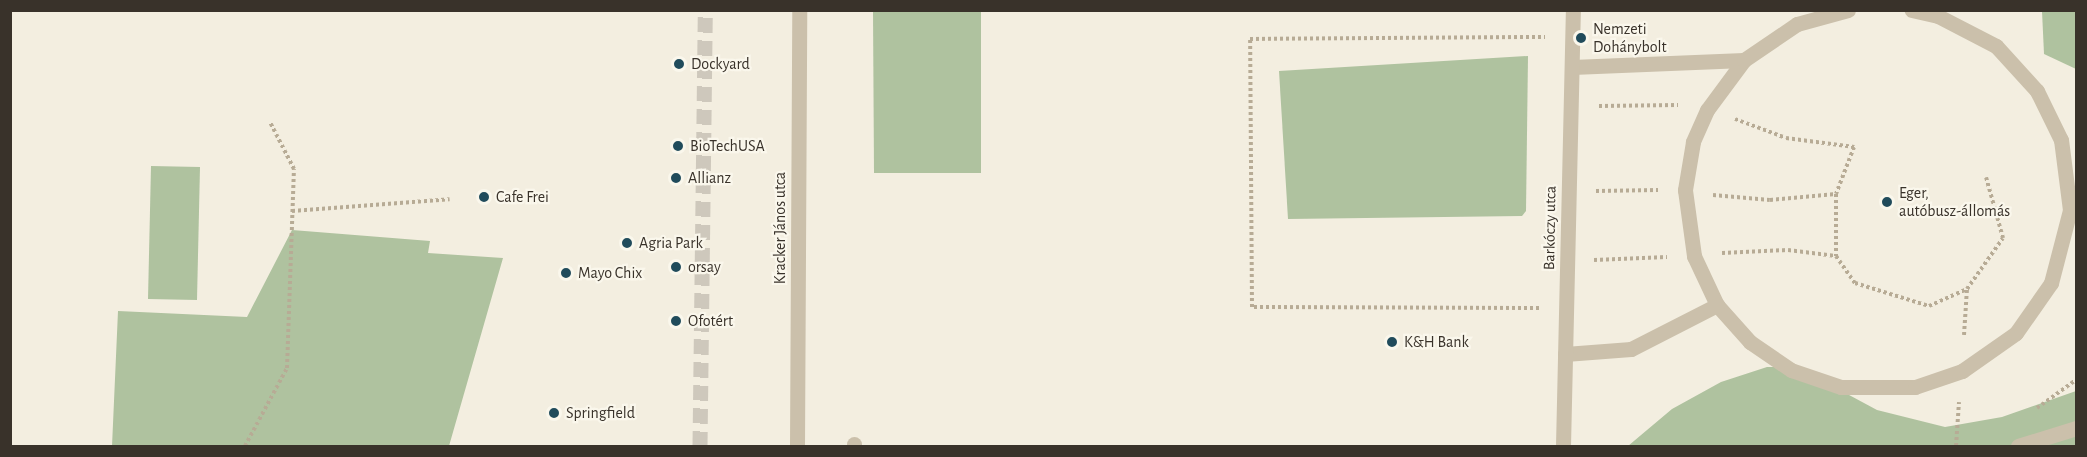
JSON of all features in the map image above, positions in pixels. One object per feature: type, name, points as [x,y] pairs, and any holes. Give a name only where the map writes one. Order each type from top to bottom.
[{"type":"street","name":"Kracker János utca","points":[[797,447],[799,10]]},
{"type":"street","name":"Barkóczy utca","points":[[1563,447],[1573,10]]},
{"type":"street","points":[[1848,10],[1797,24],[1744,60],[1707,110],[1694,142],[1685,190],[1694,255],[1718,304],[1750,342],[1791,370],[1842,387],[1878,390],[1915,387],[1962,371],[2016,333],[2051,283],[2064,247],[2069,175],[2061,140],[2037,91],[1995,46],[1938,16],[1912,10]]},
{"type":"street","points":[[1572,67],[1744,60]]},
{"type":"street","points":[[1565,354],[1631,349],[1718,304]]},
{"type":"street","points":[[2018,447],[2076,428]]},
{"type":"path","points":[[1566,309],[1252,307],[1250,39],[1572,37]]},
{"type":"path","points":[[1571,107],[1672,104],[1707,110],[1786,138],[1854,147],[1836,194],[1836,256],[1855,283],[1929,306],[1967,290],[2003,238],[1986,177]]},
{"type":"path","points":[[245,447],[287,368],[294,169],[270,122]]},
{"type":"path","points":[[1569,191],[1685,190],[1770,200],[1836,194]]},
{"type":"path","points":[[292,211],[450,199]]},
{"type":"path","points":[[1568,261],[1788,250],[1836,256]]},
{"type":"green space","points":[[873,11],[981,11],[981,173],[874,173]]},
{"type":"green space","points":[[2042,11],[2076,11],[2076,69],[2044,54]]},
{"type":"green space","points":[[1528,56],[1526,211],[1522,216],[1288,219],[1279,71]]},
{"type":"green space","points":[[151,166],[200,167],[197,300],[148,299]]},
{"type":"green space","points":[[292,230],[430,241],[428,253],[503,258],[449,446],[112,446],[118,311],[247,317]]},
{"type":"green space","points":[[1767,367],[1797,367],[1877,410],[1945,427],[2002,417],[2076,391],[2076,446],[1628,446],[1672,409],[1721,382]]},
{"type":"tunnel","points":[[700,446],[705,10]]},
{"type":"place","name":"Nemzeti Dohánybolt","points":[[1581,38]]},
{"type":"place","name":"Dockyard","points":[[679,64]]},
{"type":"place","name":"BioTechUSA","points":[[678,146]]},
{"type":"place","name":"Allianz","points":[[676,178]]},
{"type":"place","name":"Cafe Frei","points":[[484,197]]},
{"type":"place","name":"Eger, autóbusz-állomás","points":[[1887,202]]},
{"type":"place","name":"Agria Park","points":[[627,243]]},
{"type":"place","name":"orsay","points":[[676,267]]},
{"type":"place","name":"Mayo Chix","points":[[566,273]]},
{"type":"place","name":"Ofotért","points":[[676,321]]},
{"type":"place","name":"K&H Bank","points":[[1392,342]]},
{"type":"place","name":"Springfield","points":[[554,413]]}]
